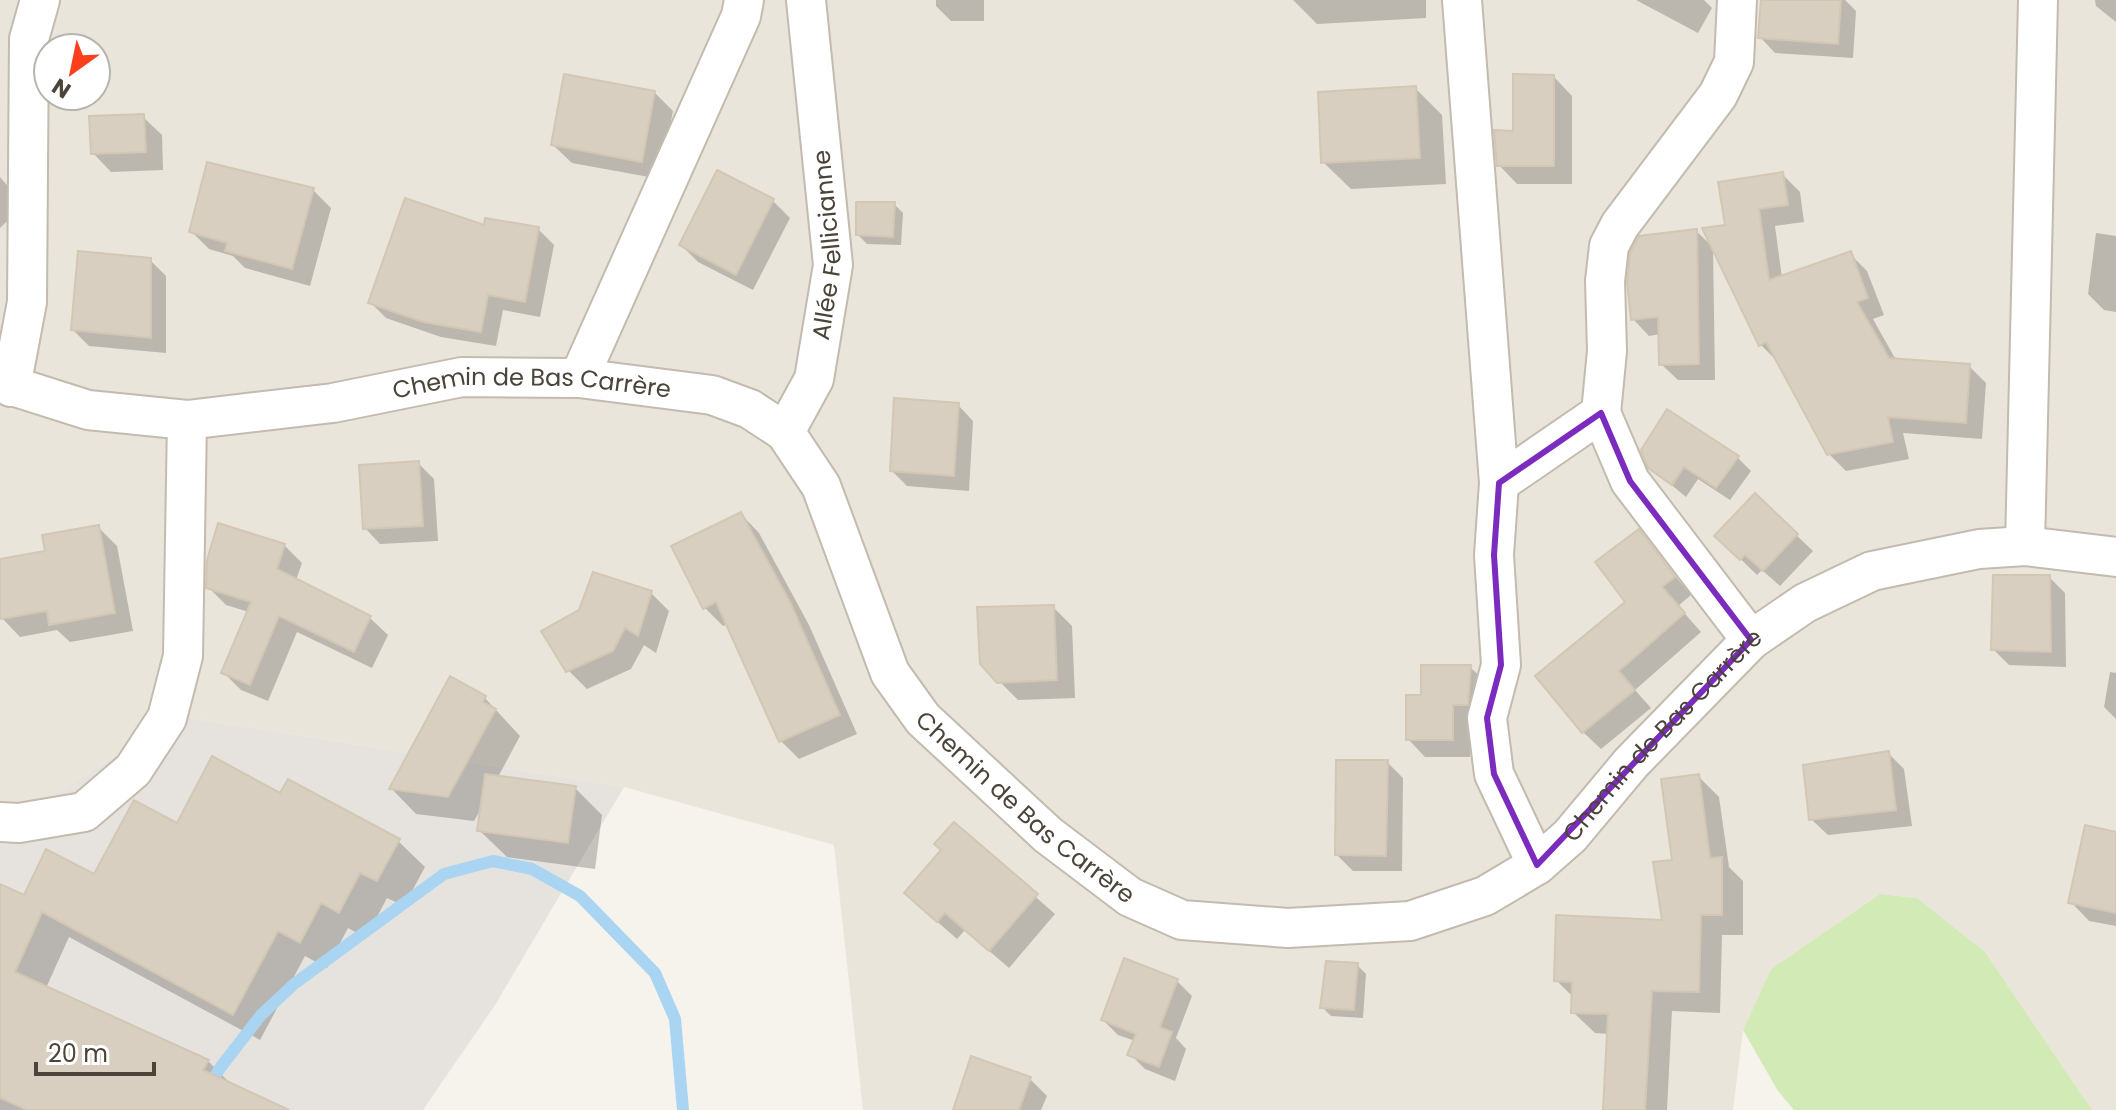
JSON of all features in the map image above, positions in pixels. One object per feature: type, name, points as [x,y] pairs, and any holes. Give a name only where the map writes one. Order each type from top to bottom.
[{"type":"street","points":[[6,384],[27,302],[29,39],[40,0]]},
{"type":"street","points":[[579,378],[741,16],[744,0]]},
{"type":"street","name":"Allée Fellicianne","points":[[785,432],[814,379],[833,265],[806,0]]},
{"type":"street","points":[[1462,0],[1499,483],[1494,555],[1501,665],[1487,718],[1494,774],[1537,865]]},
{"type":"street","points":[[1737,0],[1734,62],[1718,95],[1620,225],[1609,246],[1605,281],[1607,351],[1601,413],[1630,481],[1751,640]]},
{"type":"street","points":[[2025,546],[2038,0]]},
{"type":"street","name":"Chemin de Bas Carrère","points":[[6,384],[88,410],[187,420],[319,405],[462,377],[579,378],[712,395],[750,409],[785,432],[821,486],[890,673],[923,719],[1048,835],[1130,897],[1182,920],[1288,928],[1410,921],[1485,896],[1537,865],[1570,836],[1631,763],[1751,640],[1805,603],[1872,571],[1979,549],[2025,546],[2116,557]]},
{"type":"street","points":[[1499,483],[1601,413]]},
{"type":"street","points":[[0,822],[19,823],[84,812],[133,770],[167,718],[183,656],[187,420]]},
{"type":"highlighted area","points":[[1601,413],[1630,481],[1751,640],[1537,865],[1494,774],[1487,718],[1501,665],[1494,555],[1499,483]]},
{"type":"shaded area","points":[[0,0],[2116,0],[2116,1110],[2092,1110],[1985,952],[1917,898],[1880,894],[1771,969],[1743,1030],[1733,1110],[863,1110],[834,845],[624,787],[177,716],[20,817],[0,815]]},
{"type":"shaded area","points":[[177,716],[624,787],[495,1005],[423,1110],[0,1110],[0,815],[20,817]]},
{"type":"green space","points":[[1880,894],[1917,898],[1985,952],[2092,1110],[1794,1110],[1778,1091],[1743,1030],[1771,969]]},
{"type":"building","points":[[1761,0],[1841,0],[1838,44],[1758,38]]},
{"type":"building","points":[[564,74],[655,91],[642,162],[551,145]]},
{"type":"building","points":[[1513,74],[1554,75],[1554,166],[1497,166],[1494,130],[1513,131]]},
{"type":"building","points":[[1416,86],[1420,158],[1321,163],[1318,92]]},
{"type":"building","points":[[144,114],[146,152],[91,154],[89,116]]},
{"type":"building","points":[[207,162],[314,188],[292,269],[225,251],[227,243],[189,232]]},
{"type":"building","points":[[717,170],[774,199],[736,275],[679,245]]},
{"type":"building","points":[[1783,172],[1788,205],[1759,209],[1769,280],[1851,251],[1868,298],[1857,302],[1889,358],[1970,364],[1966,423],[1888,417],[1893,442],[1827,455],[1766,342],[1759,346],[1702,228],[1725,225],[1718,182]]},
{"type":"building","points":[[405,198],[484,225],[485,218],[539,227],[525,302],[488,295],[481,332],[423,322],[368,303]]},
{"type":"building","points":[[856,202],[895,202],[893,237],[856,235]]},
{"type":"building","points":[[1697,229],[1699,364],[1659,365],[1658,317],[1631,320],[1627,282],[1630,253],[1639,236]]},
{"type":"building","points":[[78,251],[151,258],[151,338],[71,330]]},
{"type":"building","points":[[894,398],[959,403],[954,476],[890,471]]},
{"type":"building","points":[[1667,409],[1739,456],[1716,488],[1684,467],[1672,485],[1648,468],[1641,450]]},
{"type":"building","points":[[419,461],[423,526],[363,529],[359,465]]},
{"type":"building","points":[[1755,493],[1798,534],[1763,571],[1745,555],[1740,560],[1714,536]]},
{"type":"building","points":[[741,512],[791,604],[840,715],[779,742],[716,602],[703,609],[671,546]]},
{"type":"building","points":[[218,523],[285,544],[277,569],[371,616],[354,652],[279,616],[250,685],[221,673],[251,602],[206,588],[207,560]]},
{"type":"building","points":[[99,525],[115,613],[49,625],[47,611],[0,619],[0,559],[45,551],[42,535]]},
{"type":"building","points":[[1639,529],[1675,577],[1662,587],[1685,613],[1619,671],[1635,690],[1582,733],[1535,676],[1625,602],[1595,562]]},
{"type":"building","points":[[593,572],[652,591],[638,636],[625,628],[613,651],[566,672],[541,631],[579,610]]},
{"type":"building","points":[[1993,575],[2050,575],[2051,652],[1991,650]]},
{"type":"building","points":[[1054,605],[1057,680],[997,683],[980,664],[977,607]]},
{"type":"building","points":[[1421,665],[1471,665],[1468,705],[1453,705],[1453,740],[1406,740],[1406,695],[1421,695]]},
{"type":"building","points":[[450,676],[486,696],[483,702],[496,709],[448,797],[389,789]]},
{"type":"building","points":[[1889,751],[1896,810],[1809,820],[1803,765]]},
{"type":"building","points":[[212,756],[280,793],[288,779],[400,839],[377,881],[360,873],[339,913],[321,903],[300,943],[278,931],[233,1015],[42,912],[15,972],[209,1060],[203,1070],[289,1110],[27,1110],[0,1098],[0,884],[24,895],[46,849],[94,874],[134,800],[177,823]]},
{"type":"building","points":[[1336,760],[1388,760],[1386,856],[1335,855]]},
{"type":"building","points":[[485,774],[576,786],[568,843],[477,831]]},
{"type":"building","points":[[1699,774],[1710,858],[1722,857],[1722,915],[1701,915],[1699,992],[1652,991],[1645,1110],[1603,1110],[1608,1014],[1571,1013],[1572,982],[1554,981],[1556,915],[1662,920],[1653,862],[1672,860],[1661,779]]},
{"type":"building","points":[[954,822],[1038,894],[989,951],[945,913],[937,922],[904,893],[941,850],[934,844]]},
{"type":"building","points":[[2085,825],[2116,832],[2116,913],[2068,903]]},
{"type":"building","points":[[1124,958],[1178,979],[1160,1027],[1172,1032],[1159,1067],[1127,1055],[1136,1034],[1101,1020]]},
{"type":"building","points":[[1326,961],[1358,963],[1354,1010],[1320,1008]]},
{"type":"building","points":[[971,1056],[1031,1077],[1019,1110],[953,1110]]},
{"type":"waterway","points":[[195,1110],[220,1068],[261,1015],[294,984],[444,874],[493,861],[532,869],[580,896],[655,973],[675,1019],[683,1110]]}]
